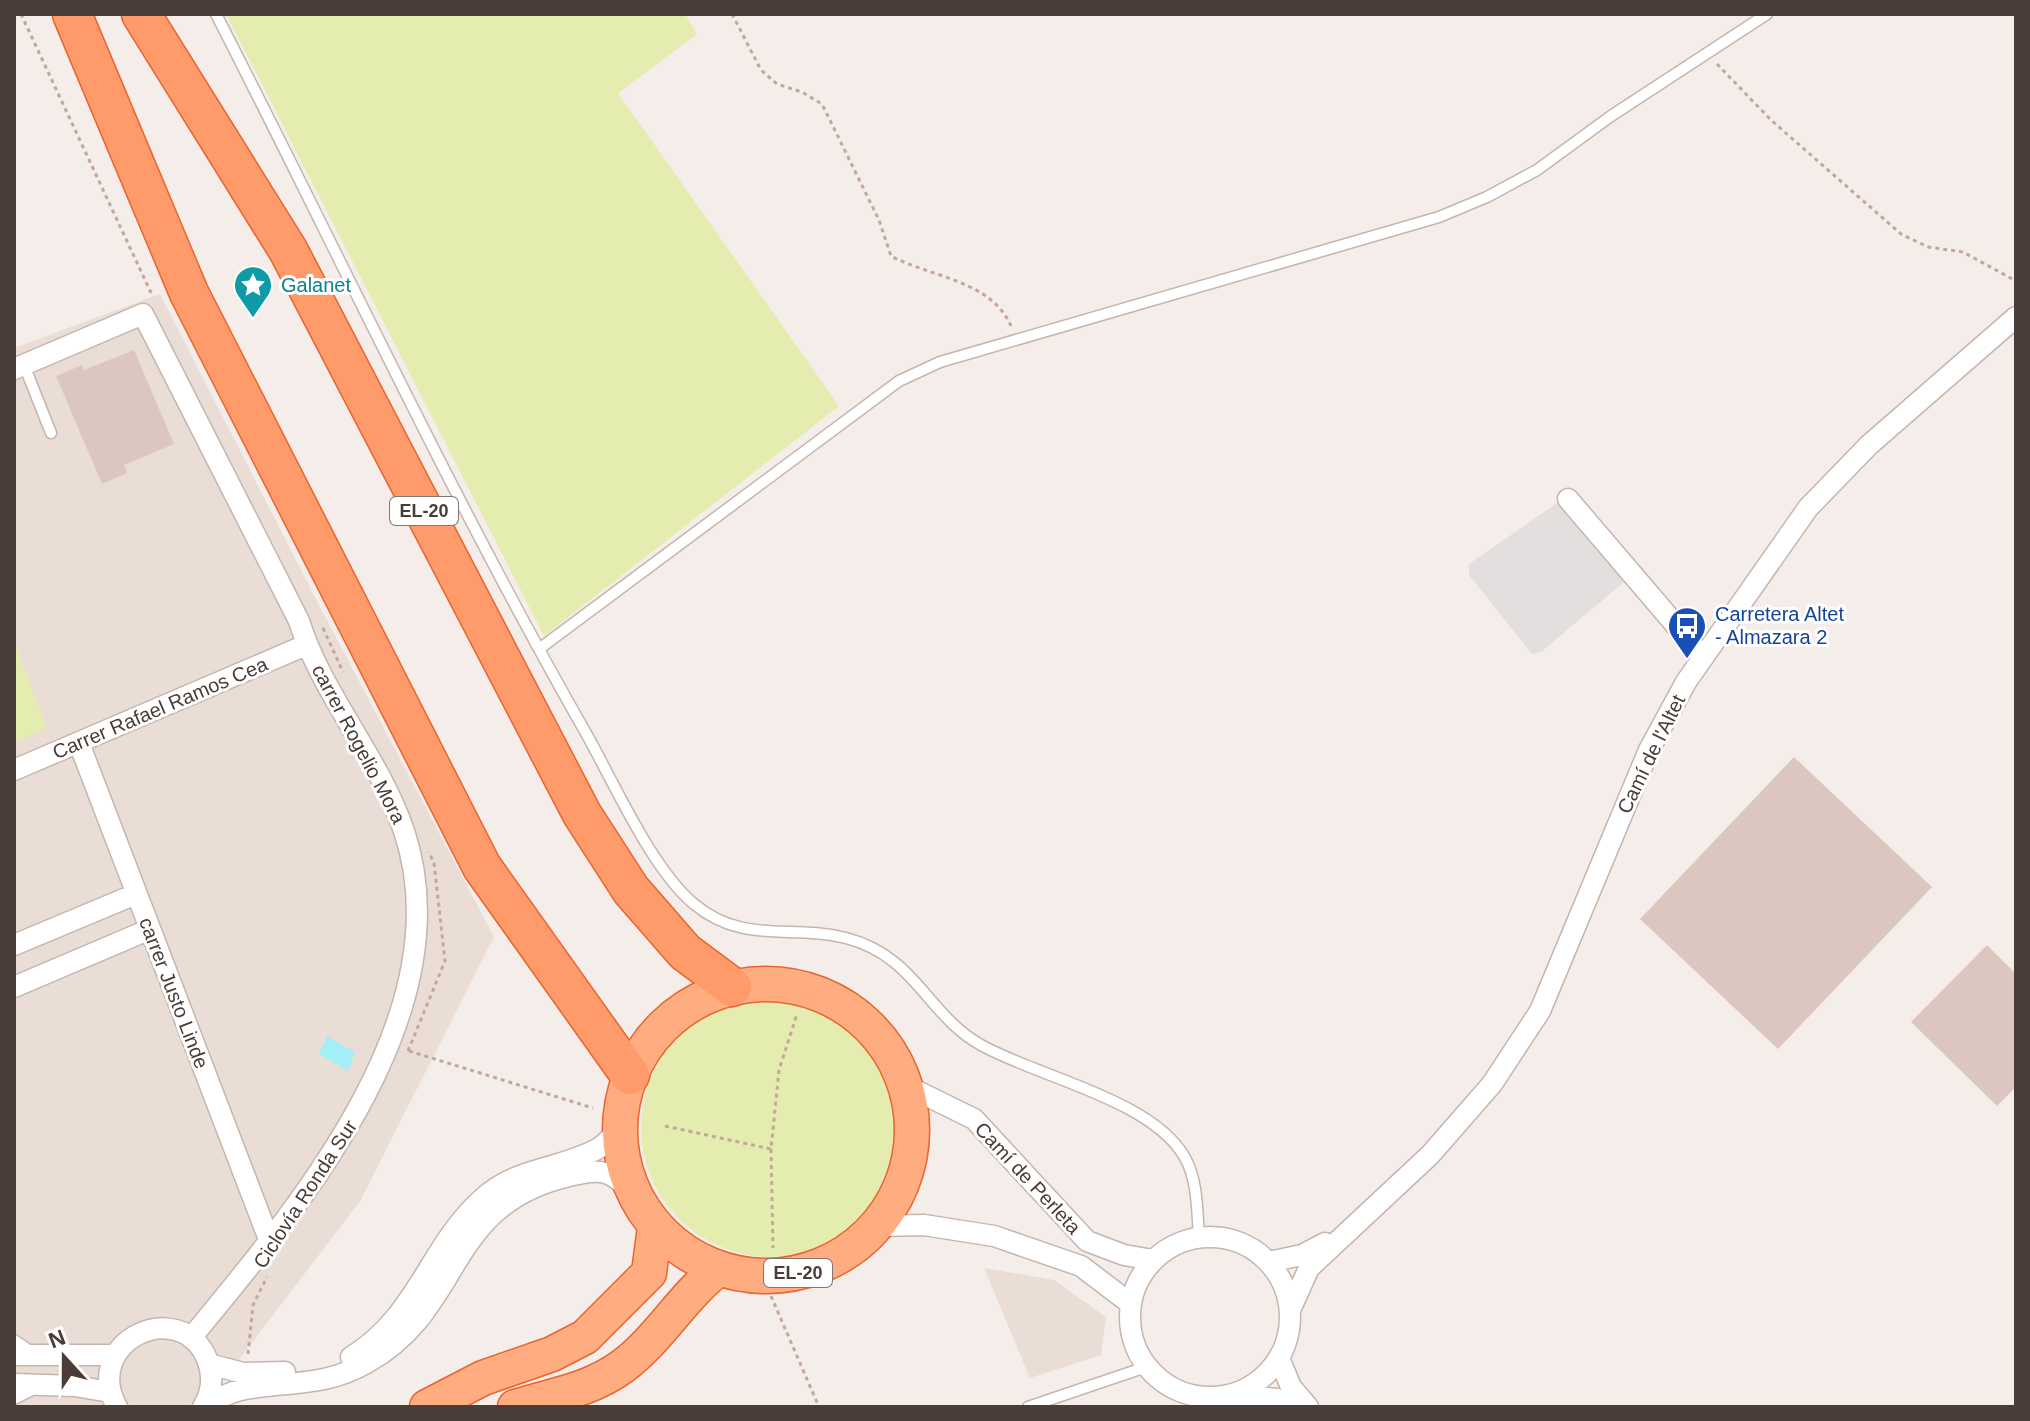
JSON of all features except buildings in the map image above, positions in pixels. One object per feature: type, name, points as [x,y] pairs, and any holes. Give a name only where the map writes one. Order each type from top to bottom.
[{"type":"highway","points":[[72,14],[189,293],[482,867],[630,1075]]},
{"type":"highway","name":"EL-20","points":[[141,14],[288,250],[582,814],[631,890],[685,952],[732,987]]},
{"type":"highway","name":"EL-20","points":[[787,984],[839,1002],[881,1038],[907,1086],[913,1135],[903,1184],[877,1226],[844,1254],[804,1272],[761,1277],[718,1269],[684,1252],[655,1227],[634,1195],[619,1117],[630,1075],[653,1035],[689,1005],[732,987],[787,984]]},
{"type":"highway","points":[[427,1407],[483,1378],[552,1354],[585,1337],[649,1273],[655,1227]]},
{"type":"highway","points":[[515,1407],[569,1395],[623,1366],[662,1328],[695,1287],[718,1269]]},
{"type":"street","name":"carrer Rogelio Mora","points":[[19,367],[143,314],[299,621],[306,645],[340,703],[404,830],[420,897],[410,984],[379,1062],[335,1153],[270,1242],[191,1338]]},
{"type":"street","name":"Camí de l'Altet","points":[[1291,1308],[1309,1268],[1430,1155],[1492,1084],[1540,1011],[1649,750],[1703,657],[1808,508],[1869,445],[2016,317]]},
{"type":"street","points":[[1568,499],[1703,657]]},
{"type":"street","name":"Carrer Rafael Ramos Cea","points":[[14,770],[306,645]]},
{"type":"street","name":"carrer Justo Linde","points":[[79,743],[148,930],[270,1242]]},
{"type":"street","points":[[14,945],[136,894]]},
{"type":"street","points":[[98,910],[110,923],[110,946]]},
{"type":"street","points":[[14,987],[148,930]]},
{"type":"street","name":"Camí de Perleta","points":[[907,1086],[974,1119],[1087,1241],[1124,1255],[1153,1260]]},
{"type":"street","points":[[209,1364],[243,1373],[319,1369],[368,1347],[396,1321],[467,1213],[483,1198],[522,1173],[601,1147],[621,1127]]},
{"type":"street","points":[[204,1406],[243,1389],[314,1383],[342,1375],[396,1344],[421,1319],[465,1244],[488,1215],[512,1195],[537,1184],[601,1171],[616,1176],[634,1195]]},
{"type":"street","name":"Camí de Perleta","points":[[877,1226],[924,1225],[994,1236],[1081,1266],[1131,1304]]},
{"type":"street","points":[[1269,1262],[1302,1255],[1347,1232]]},
{"type":"street","points":[[1231,1395],[1259,1382],[1279,1358],[1289,1334],[1291,1308],[1284,1284],[1269,1262],[1237,1242],[1199,1237],[1174,1245],[1153,1260],[1139,1280],[1131,1304],[1130,1326],[1135,1348],[1146,1367],[1170,1387],[1199,1397],[1231,1395],[1277,1399],[1296,1407]]},
{"type":"street","points":[[14,1384],[42,1385],[114,1400],[109,1374],[115,1355],[133,1336],[149,1330],[173,1330],[191,1338],[209,1364],[211,1383],[204,1406]]},
{"type":"street","points":[[14,1355],[115,1355]]},
{"type":"street","points":[[1279,1358],[1291,1387],[1308,1407]]},
{"type":"lane","points":[[216,14],[539,649],[667,874],[694,904],[724,924],[760,933],[847,938],[893,958],[953,1023],[979,1044],[1105,1098],[1160,1128],[1185,1157],[1197,1199],[1199,1237]]},
{"type":"lane","points":[[539,649],[899,381],[940,362],[1463,207],[1537,170],[1767,14]]},
{"type":"lane","points":[[19,367],[51,433]]},
{"type":"lane","points":[[14,1340],[38,1356]]},
{"type":"lane","points":[[1028,1407],[1146,1367]]},
{"type":"lane","points":[[14,1399],[42,1385]]},
{"type":"path","points":[[732,14],[761,70],[777,84],[802,92],[822,104],[879,220],[891,256],[970,286],[993,301],[1006,314],[1017,340]]},
{"type":"path","points":[[1707,53],[1771,120],[1901,234],[1928,247],[1963,252],[2016,281]]},
{"type":"path","points":[[773,1248],[771,1149],[779,1070],[797,1014]]},
{"type":"path","points":[[402,1060],[408,1051],[593,1108]]},
{"type":"path","points":[[665,1126],[771,1149]]},
{"type":"path","name":"Ciclovía Ronda Sur","points":[[243,1373],[253,1305],[267,1277]]},
{"type":"path","points":[[771,1296],[819,1407]]},
{"type":"shaded area","points":[[160,294],[494,937],[360,1201],[203,1407],[14,1407],[14,348]]},
{"type":"shaded area","points":[[1570,494],[1636,572],[1541,652],[1532,654],[1469,575],[1469,564]]},
{"type":"shaded area","points":[[984,1268],[1054,1280],[1106,1317],[1101,1355],[1030,1378]]},
{"type":"green space","points":[[226,14],[685,14],[697,34],[618,93],[839,406],[544,636]]},
{"type":"green space","points":[[14,642],[47,728],[14,743]]},
{"type":"green space","points":[[771,997],[821,1007],[863,1035],[891,1077],[901,1127],[891,1177],[863,1219],[821,1247],[771,1257],[721,1247],[679,1219],[651,1177],[641,1127],[651,1077],[679,1035],[721,1007]]},
{"type":"water","points":[[327,1036],[355,1052],[348,1071],[319,1054]]},
{"type":"place","name":"Galanet","points":[[253,319]]},
{"type":"place","name":"Carretera Altet - Almazara 2","points":[[1687,660]]}]
